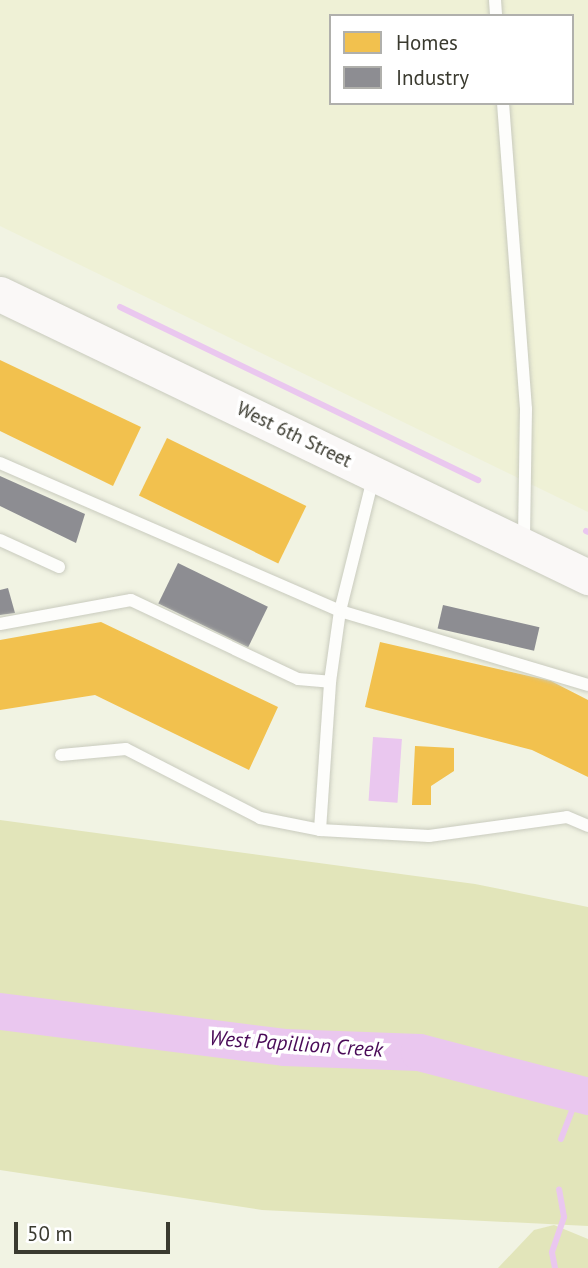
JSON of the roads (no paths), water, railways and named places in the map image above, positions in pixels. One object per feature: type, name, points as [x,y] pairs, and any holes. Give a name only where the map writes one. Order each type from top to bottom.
[{"type":"main road","name":"West 6th Street","points":[[0,294],[588,577]]},
{"type":"lane","points":[[503,105],[526,409],[524,547]]},
{"type":"lane","points":[[0,463],[340,611],[588,685]]},
{"type":"lane","points":[[320,830],[330,682],[340,611],[375,473]]},
{"type":"lane","points":[[0,540],[59,567]]},
{"type":"lane","points":[[0,624],[131,600],[298,678],[330,682]]},
{"type":"lane","points":[[61,755],[126,749],[260,818],[320,830],[429,836],[567,817],[588,826]]},
{"type":"waterway","points":[[120,307],[478,480]]},
{"type":"waterway","name":"West Papillion Creek","points":[[0,1011],[284,1047],[419,1052],[588,1096]]},
{"type":"waterway","points":[[561,1139],[578,1095]]},
{"type":"waterway","points":[[555,1268],[552,1252],[564,1217],[559,1189]]}]
